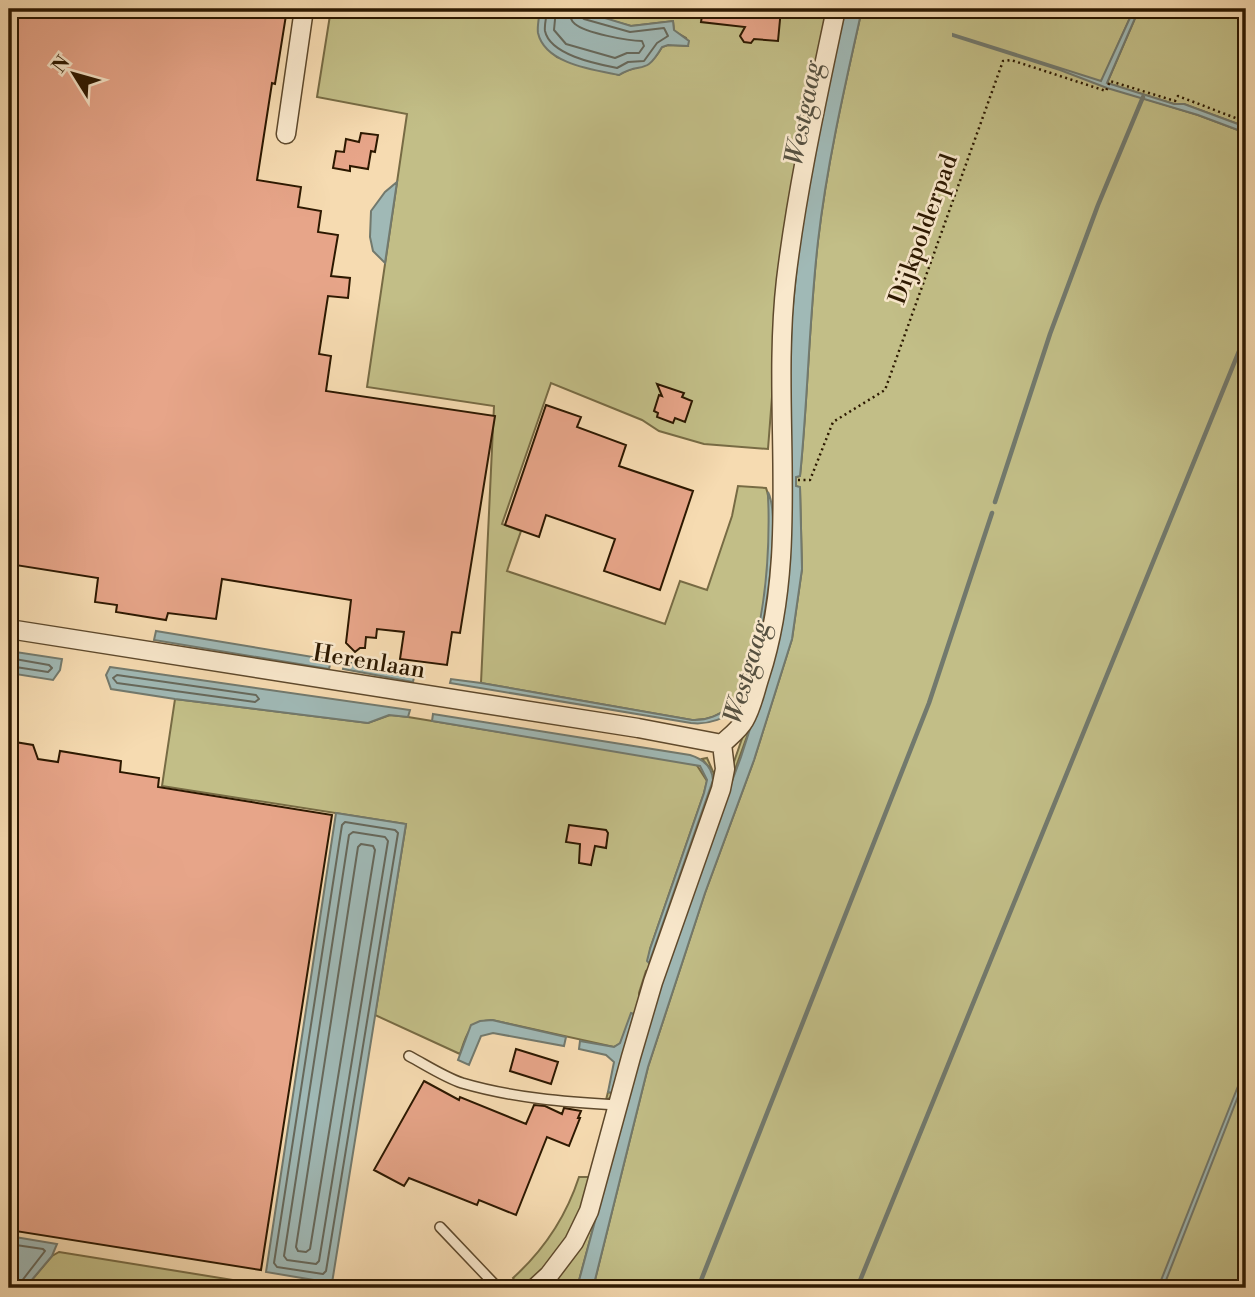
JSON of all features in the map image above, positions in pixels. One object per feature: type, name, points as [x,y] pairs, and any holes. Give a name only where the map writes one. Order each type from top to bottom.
[{"type":"street","points":[[286,134],[304,9]]},
{"type":"street","points":[[535,1288],[575,1242],[589,1211],[653,982],[721,789],[725,769],[722,744],[744,721],[763,667],[778,603],[781,556],[781,358],[786,282],[811,123],[836,9]]},
{"type":"street","name":"Herenlaan","points":[[9,629],[624,726],[722,744]]},
{"type":"lane","points":[[409,1056],[459,1082],[507,1094],[562,1102],[617,1105]]},
{"type":"lane","points":[[440,1227],[498,1288]]},
{"type":"path","name":"Dijkpolderpad","points":[[803,480],[810,480],[833,422],[885,390],[1003,61],[1011,60],[1106,91],[1110,81],[1175,101],[1178,96],[1246,122]]},
{"type":"shaded area","points":[[331,9],[501,9],[521,12],[522,9],[549,9],[540,11],[548,49],[557,57],[619,75],[652,61],[662,47],[688,46],[686,38],[674,31],[673,21],[631,26],[569,9],[828,9],[794,175],[782,267],[768,449],[704,444],[659,431],[642,420],[551,383],[502,524],[521,531],[507,571],[665,624],[680,581],[707,590],[732,516],[738,486],[766,488],[769,503],[769,543],[766,590],[751,660],[736,704],[710,718],[692,720],[481,683],[494,406],[367,387],[407,114],[317,97]]},
{"type":"shaded area","points":[[862,9],[1134,9],[1100,85],[1198,115],[1246,133],[1246,1288],[593,1288],[648,1067],[705,893],[754,760],[792,639],[802,569],[800,488],[796,486],[796,477],[800,476],[818,241],[831,153]]},
{"type":"shaded area","points":[[1139,9],[1246,9],[1246,127],[1184,104],[1174,104],[1107,83]]},
{"type":"shaded area","points":[[784,485],[787,485],[787,586],[780,631],[754,717],[693,886],[647,1028],[577,1288],[547,1288],[572,1259],[589,1231],[657,985],[766,669],[780,599]]},
{"type":"shaded area","points":[[175,699],[368,723],[390,715],[408,717],[696,764],[707,781],[650,949],[649,963],[713,780],[709,767],[702,759],[707,758],[715,776],[712,792],[651,968],[646,971],[639,993],[639,1016],[616,1095],[606,1100],[608,1092],[612,1093],[632,1013],[620,1044],[614,1047],[492,1020],[473,1026],[460,1054],[375,1015],[406,824],[162,786]]},
{"type":"shaded area","points":[[579,1177],[595,1177],[574,1228],[543,1269],[525,1287],[519,1287],[513,1278],[535,1256],[553,1232],[568,1206]]},
{"type":"shaded area","points":[[59,1252],[279,1288],[25,1288],[52,1256]]},
{"type":"water","points":[[841,9],[862,9],[831,153],[818,241],[800,476],[796,477],[796,486],[800,487],[802,569],[792,639],[754,760],[705,893],[648,1067],[593,1288],[577,1288],[647,1028],[693,886],[741,757],[766,679],[788,427],[792,316],[799,245],[809,170]]},
{"type":"water","points":[[1134,9],[1139,9],[1107,83],[1174,104],[1184,104],[1246,127],[1246,133],[953,36],[1101,81]]},
{"type":"water","points":[[579,10],[631,26],[673,21],[674,30],[689,41],[688,46],[662,47],[647,66],[619,75],[584,68],[560,59],[542,44],[538,33],[540,11]]},
{"type":"water","points":[[397,182],[385,263],[373,251],[370,237],[371,211],[385,192]]},
{"type":"water","points":[[768,492],[773,534],[767,598],[747,687],[739,704],[730,714],[711,722],[691,723],[450,683],[451,679],[481,683],[692,720],[710,718],[736,704],[753,652],[764,600]]},
{"type":"water","points":[[156,631],[331,660],[329,669],[154,640]]},
{"type":"water","points":[[9,651],[62,659],[60,670],[53,680],[9,673]]},
{"type":"water","points":[[344,662],[415,672],[413,682],[343,669]]},
{"type":"water","points":[[110,667],[410,710],[408,717],[389,715],[368,723],[175,699],[111,689],[106,675]]},
{"type":"water","points":[[433,714],[690,755],[706,764],[713,780],[649,963],[647,961],[650,949],[704,793],[707,780],[700,766],[432,721]]},
{"type":"water","points":[[336,813],[406,824],[332,1283],[266,1272]]},
{"type":"water","points":[[631,1013],[634,1014],[612,1093],[608,1092],[614,1062],[606,1055],[579,1049],[580,1041],[614,1047],[620,1043]]},
{"type":"water","points":[[492,1020],[566,1037],[564,1046],[493,1033],[481,1036],[469,1065],[458,1060],[471,1025]]},
{"type":"water","points":[[1246,1066],[1246,1076],[1163,1288],[1158,1288]]},
{"type":"water","points":[[9,1236],[57,1244],[52,1256],[25,1288],[9,1288]]},
{"type":"building","points":[[9,9],[287,9],[257,180],[301,187],[298,207],[321,211],[318,232],[338,235],[331,276],[350,278],[348,298],[328,296],[319,354],[331,356],[326,391],[495,416],[460,633],[452,632],[447,665],[400,659],[404,632],[377,629],[376,638],[366,637],[365,648],[355,652],[346,643],[351,600],[222,579],[216,619],[168,613],[166,620],[116,612],[117,605],[95,602],[98,578],[9,564]]},
{"type":"building","points":[[703,9],[781,9],[778,41],[754,39],[751,43],[744,42],[740,36],[745,27],[701,22]]},
{"type":"building","points":[[361,133],[378,135],[375,152],[371,151],[368,169],[350,166],[350,171],[333,168],[336,151],[344,152],[346,139],[359,142]]},
{"type":"building","points":[[657,384],[684,393],[682,397],[692,401],[685,422],[675,418],[673,423],[657,417],[658,413],[654,411],[659,395],[662,396]]},
{"type":"building","points":[[546,405],[581,417],[577,427],[626,445],[619,466],[693,491],[660,590],[604,571],[615,539],[546,515],[539,537],[505,525]]},
{"type":"building","points":[[9,741],[33,745],[38,759],[58,762],[60,751],[121,761],[120,772],[159,778],[158,787],[332,815],[261,1270],[9,1230]]},
{"type":"building","points":[[569,825],[606,830],[608,833],[606,848],[595,846],[591,865],[579,863],[580,844],[566,842]]},
{"type":"building","points":[[516,1049],[558,1062],[551,1084],[510,1071]]},
{"type":"building","points":[[424,1081],[459,1100],[460,1097],[526,1124],[534,1105],[545,1106],[562,1114],[564,1108],[581,1111],[569,1146],[547,1137],[516,1215],[479,1200],[477,1205],[409,1178],[404,1186],[374,1170]]},
{"type":"waterway","points":[[995,502],[1050,334],[1098,205],[1143,97]]},
{"type":"waterway","points":[[857,1288],[1246,334]]},
{"type":"waterway","points":[[698,1288],[929,703],[992,513]]},
{"type":"water label","name":"Westgaag","points":[[803,113]]},
{"type":"water label","name":"Westgaag","points":[[746,672]]}]
